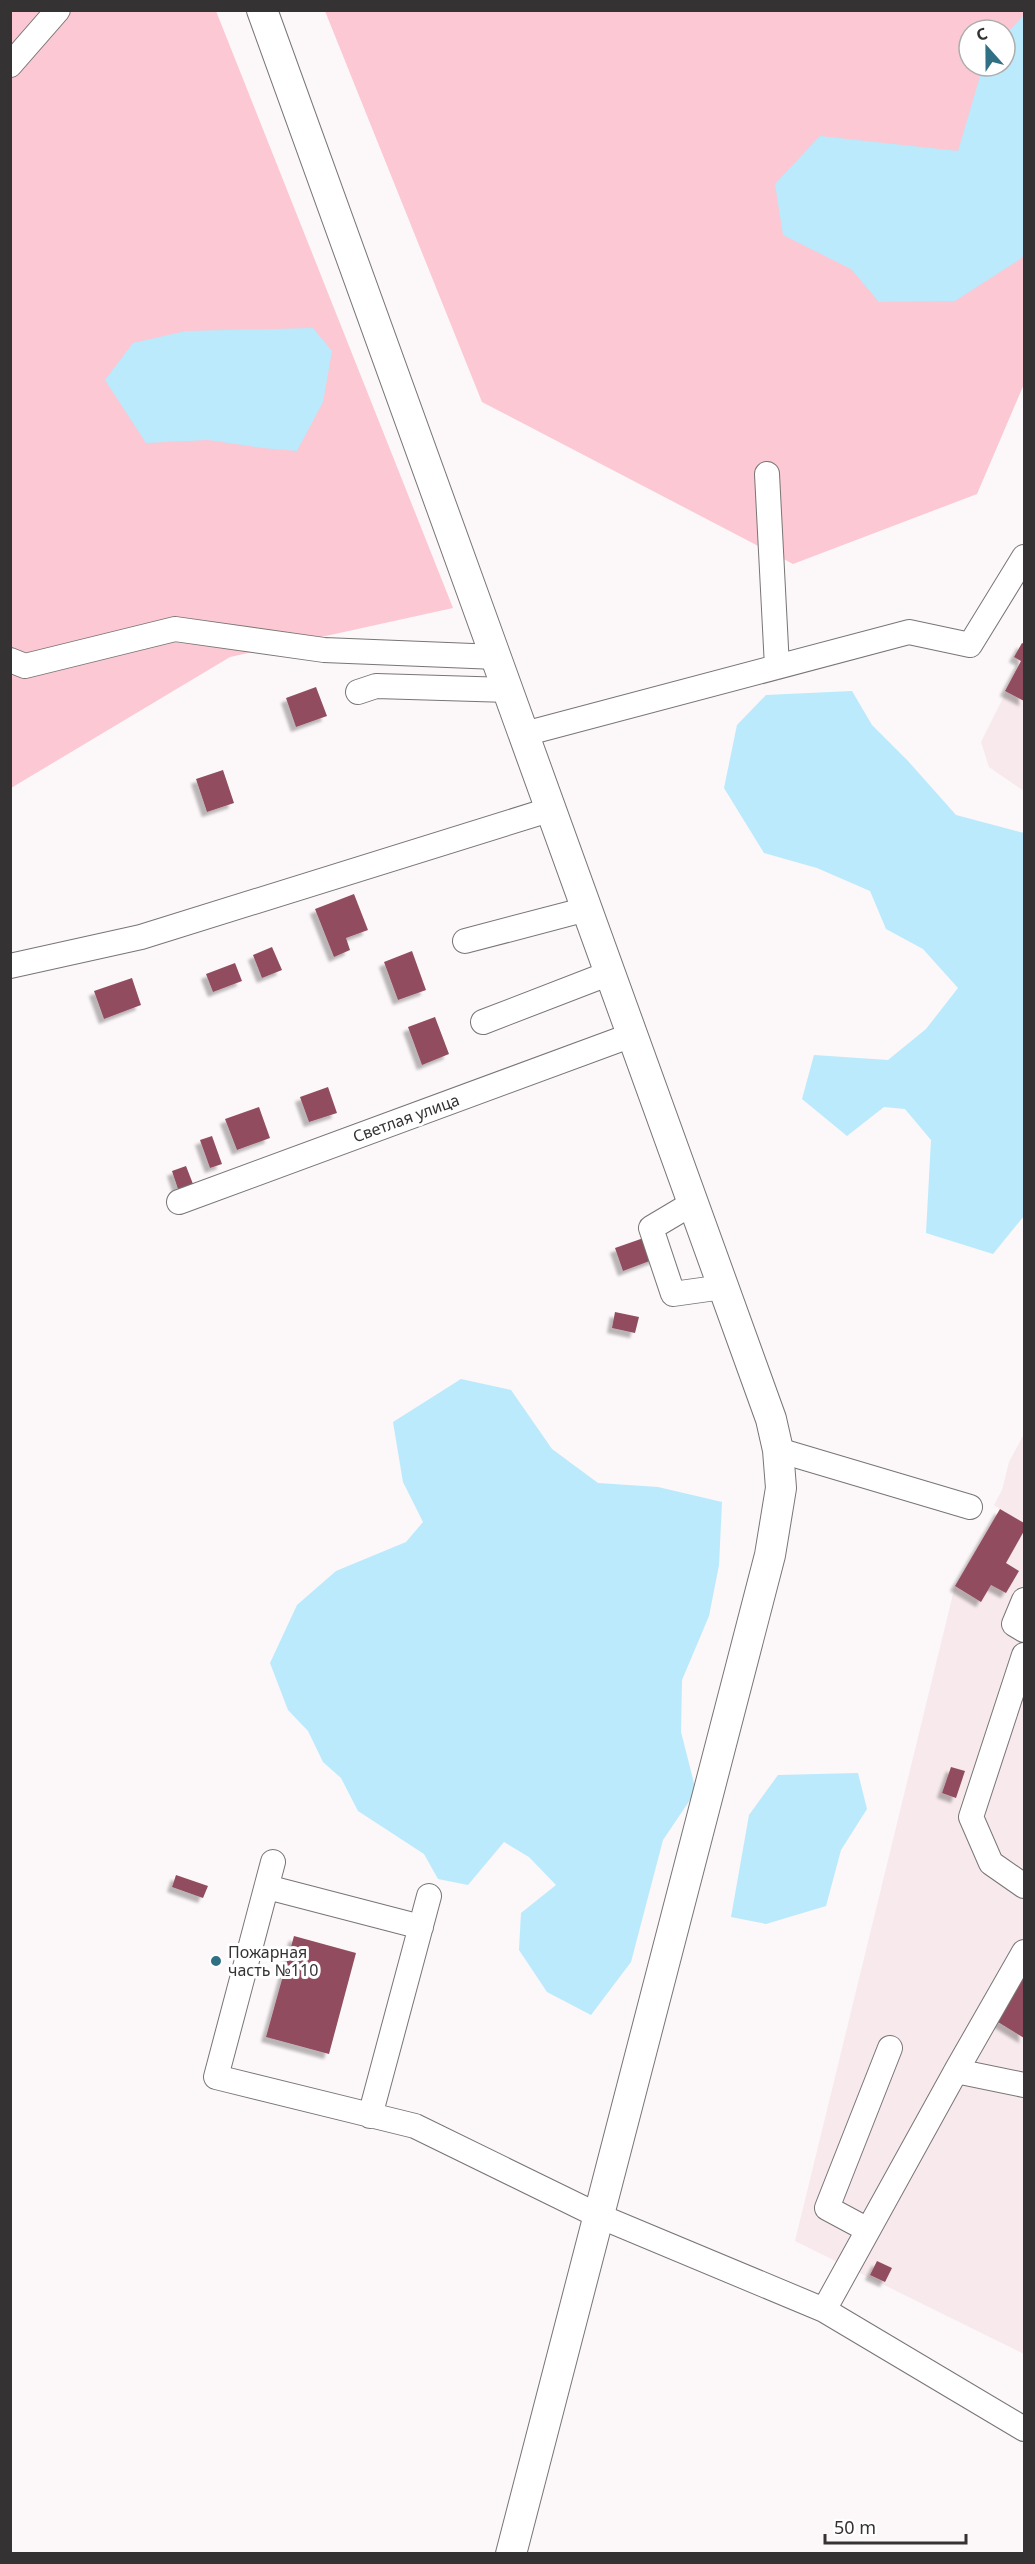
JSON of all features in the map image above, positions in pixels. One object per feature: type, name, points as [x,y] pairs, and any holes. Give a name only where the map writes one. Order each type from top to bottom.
[{"type":"main road","points":[[262,10],[771,1419],[778,1450],[781,1488],[770,1555],[511,2553]]},
{"type":"lane","points":[[10,65],[58,10]]},
{"type":"lane","points":[[767,474],[777,667]]},
{"type":"lane","points":[[524,734],[909,632],[970,645],[1024,557]]},
{"type":"lane","points":[[10,660],[25,666],[175,629],[324,650],[497,657]]},
{"type":"lane","points":[[358,692],[376,686],[509,690]]},
{"type":"lane","points":[[10,966],[141,937],[552,809]]},
{"type":"lane","points":[[465,941],[587,909]]},
{"type":"lane","points":[[483,1022],[610,973]]},
{"type":"lane","name":"Светлая улица","points":[[179,1202],[632,1035]]},
{"type":"lane","points":[[693,1203],[651,1228],[673,1294],[723,1287]]},
{"type":"lane","points":[[778,1450],[970,1507]]},
{"type":"lane","points":[[1024,1600],[1014,1624],[1024,1630]]},
{"type":"lane","points":[[1024,1655],[971,1817],[992,1863],[1024,1886]]},
{"type":"lane","points":[[273,1862],[216,2077],[415,2126],[599,2216],[824,2310],[1024,2429]]},
{"type":"lane","points":[[267,1887],[420,1928]]},
{"type":"lane","points":[[370,2116],[429,1896]]},
{"type":"lane","points":[[824,2310],[1024,1953]]},
{"type":"lane","points":[[868,2230],[827,2208],[890,2048]]},
{"type":"lane","points":[[956,2071],[1024,2085]]},
{"type":"shaded area","points":[[10,11],[216,11],[453,608],[230,657],[11,788]]},
{"type":"shaded area","points":[[325,11],[1024,11],[1024,384],[977,494],[793,564],[482,402]]},
{"type":"shaded area","points":[[1022,643],[1024,644],[1024,791],[989,767],[981,742],[1021,662],[1014,657]]},
{"type":"shaded area","points":[[1024,1434],[1024,2354],[795,2241],[955,1586],[1000,1509],[994,1505],[1002,1490],[1009,1462]]},
{"type":"water","points":[[1023,16],[1024,253],[1022,258],[955,301],[879,302],[851,269],[783,235],[775,184],[820,136],[958,151],[979,78],[1017,78],[1017,22]]},
{"type":"water","points":[[313,328],[332,351],[323,402],[297,451],[208,440],[146,443],[105,380],[133,343],[186,331]]},
{"type":"water","points":[[852,691],[872,725],[956,815],[1024,833],[1024,1216],[993,1254],[926,1233],[931,1140],[905,1109],[884,1107],[847,1136],[802,1099],[814,1055],[888,1060],[926,1029],[958,988],[923,949],[886,929],[870,891],[817,868],[764,853],[724,788],[737,725],[766,695]]},
{"type":"water","points":[[461,1379],[511,1390],[552,1449],[598,1483],[658,1487],[722,1502],[719,1565],[709,1616],[682,1680],[681,1732],[696,1791],[663,1840],[631,1962],[591,2015],[547,1992],[519,1950],[521,1913],[556,1885],[529,1857],[504,1842],[468,1885],[438,1879],[424,1854],[358,1811],[341,1778],[323,1762],[308,1731],[288,1710],[270,1663],[297,1605],[336,1571],[406,1542],[423,1522],[403,1482],[393,1422]]},
{"type":"water","points":[[858,1773],[867,1809],[841,1850],[826,1906],[766,1924],[731,1917],[749,1815],[778,1775]]},
{"type":"building","points":[[1022,643],[1024,644],[1024,701],[1005,691],[1021,661],[1014,657]]},
{"type":"building","points":[[316,687],[327,716],[296,727],[286,698]]},
{"type":"building","points":[[223,770],[234,803],[207,812],[196,779]]},
{"type":"building","points":[[354,894],[368,930],[346,938],[350,950],[334,957],[315,909]]},
{"type":"building","points":[[272,947],[282,970],[262,978],[253,955]]},
{"type":"building","points":[[412,951],[426,990],[398,1000],[384,962]]},
{"type":"building","points":[[235,963],[242,981],[213,992],[206,974]]},
{"type":"building","points":[[132,978],[141,1005],[104,1019],[94,991]]},
{"type":"building","points":[[435,1017],[449,1054],[422,1065],[408,1027]]},
{"type":"building","points":[[328,1087],[337,1113],[309,1122],[300,1097]]},
{"type":"building","points":[[259,1107],[270,1138],[237,1150],[225,1119]]},
{"type":"building","points":[[212,1136],[222,1164],[210,1168],[200,1140]]},
{"type":"building","points":[[186,1166],[193,1184],[178,1189],[172,1171]]},
{"type":"building","points":[[655,1234],[663,1256],[623,1271],[615,1248]]},
{"type":"building","points":[[615,1312],[639,1317],[635,1333],[612,1328]]},
{"type":"building","points":[[1000,1509],[1024,1523],[1024,1531],[1006,1563],[1019,1571],[1006,1593],[991,1585],[981,1602],[955,1586]]},
{"type":"building","points":[[951,1767],[965,1771],[956,1798],[942,1793]]},
{"type":"building","points":[[176,1875],[208,1886],[203,1898],[172,1887]]},
{"type":"building","points":[[294,1936],[356,1953],[329,2054],[266,2037]]},
{"type":"building","points":[[1024,1977],[1024,2038],[998,2022]]},
{"type":"building","points":[[877,2261],[892,2268],[885,2282],[870,2275]]},
{"type":"place","name":"Пожарная часть №110","points":[[216,1961]]}]
